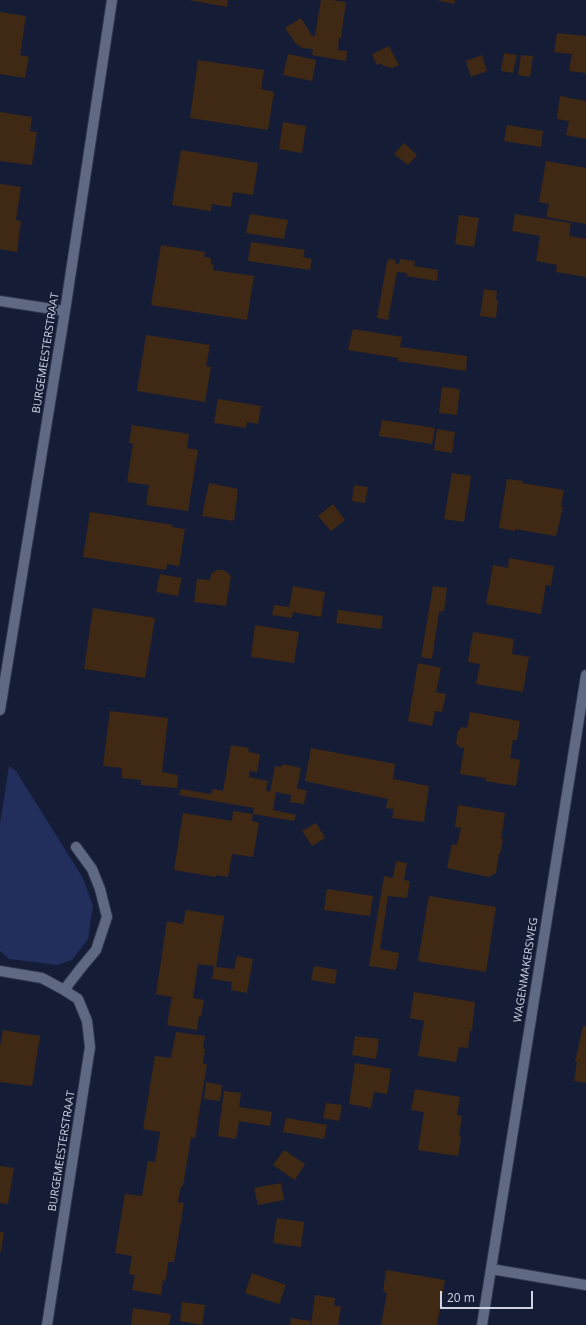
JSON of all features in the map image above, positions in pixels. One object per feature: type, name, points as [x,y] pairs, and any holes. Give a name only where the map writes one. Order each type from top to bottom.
[{"type":"street","name":"BURGEMEESTERSTRAAT","points":[[0,710],[65,311],[112,0]]},
{"type":"street","points":[[0,301],[65,311]]},
{"type":"street","name":"WAGENMAKERSWEG","points":[[482,1325],[586,675]]},
{"type":"street","points":[[64,990],[96,950],[107,917],[100,889],[92,869],[76,847]]},
{"type":"street","name":"BURGEMEESTERSTRAAT","points":[[0,971],[42,978],[64,990],[78,999],[87,1021],[90,1048],[47,1325]]},
{"type":"street","points":[[491,1269],[586,1285]]},
{"type":"shaded area","points":[[9,766],[16,771],[83,878],[93,906],[88,939],[72,960],[57,965],[9,959],[0,951],[0,824]]},
{"type":"building","points":[[189,0],[228,0],[227,7]]},
{"type":"building","points":[[321,0],[346,2],[338,50],[347,51],[346,61],[312,55],[313,49],[302,48],[296,44],[285,28],[301,18],[311,34],[310,35],[315,36]]},
{"type":"building","points":[[437,0],[455,0],[454,4]]},
{"type":"building","points":[[0,12],[26,16],[20,55],[29,57],[25,78],[0,74]]},
{"type":"building","points":[[557,33],[586,36],[586,73],[569,71],[572,54],[554,52]]},
{"type":"building","points":[[389,46],[399,65],[393,68],[383,66],[381,63],[377,65],[372,55]]},
{"type":"building","points":[[504,53],[517,55],[513,73],[501,71]]},
{"type":"building","points":[[288,54],[316,60],[312,81],[283,75]]},
{"type":"building","points":[[482,55],[487,71],[471,77],[466,61]]},
{"type":"building","points":[[521,55],[533,56],[530,77],[518,75]]},
{"type":"building","points":[[198,60],[264,70],[261,89],[274,92],[268,130],[190,118]]},
{"type":"building","points":[[560,96],[586,101],[586,139],[566,135],[569,121],[557,119]]},
{"type":"building","points":[[0,112],[32,117],[30,131],[37,132],[32,165],[0,161]]},
{"type":"building","points":[[283,122],[306,126],[302,153],[279,149]]},
{"type":"building","points":[[507,125],[543,131],[541,147],[504,141]]},
{"type":"building","points":[[404,143],[417,155],[408,165],[394,154]]},
{"type":"building","points":[[181,150],[258,163],[253,195],[233,192],[231,207],[212,204],[211,211],[172,205]]},
{"type":"building","points":[[546,161],[586,168],[586,224],[546,217],[549,204],[539,202]]},
{"type":"building","points":[[0,184],[21,187],[16,220],[21,221],[17,252],[0,249]]},
{"type":"building","points":[[250,214],[288,220],[284,239],[246,233]]},
{"type":"building","points":[[515,214],[571,223],[569,236],[586,239],[586,277],[556,272],[557,265],[536,261],[540,236],[512,231]]},
{"type":"building","points":[[459,215],[479,218],[474,247],[455,244]]},
{"type":"building","points":[[251,242],[305,250],[303,257],[312,259],[310,270],[248,261]]},
{"type":"building","points":[[161,245],[205,252],[204,257],[211,258],[211,264],[214,265],[213,270],[254,276],[247,320],[151,305]]},
{"type":"building","points":[[389,259],[396,260],[395,263],[399,264],[400,259],[415,261],[414,266],[438,270],[437,281],[406,276],[407,273],[397,272],[388,320],[377,318],[387,262]]},
{"type":"building","points":[[484,289],[497,291],[496,300],[498,300],[496,318],[480,316]]},
{"type":"building","points":[[353,329],[402,337],[400,347],[467,356],[466,371],[398,361],[398,358],[348,350]]},
{"type":"building","points":[[146,335],[210,345],[206,366],[211,367],[205,402],[137,391]]},
{"type":"building","points":[[442,387],[460,389],[457,415],[439,413]]},
{"type":"building","points":[[218,399],[261,406],[258,424],[247,422],[246,428],[214,423]]},
{"type":"building","points":[[382,420],[435,428],[432,444],[379,436]]},
{"type":"building","points":[[132,425],[189,434],[187,448],[198,450],[188,511],[146,505],[149,485],[127,482],[133,444],[129,443]]},
{"type":"building","points":[[437,429],[455,432],[452,453],[434,450]]},
{"type":"building","points":[[452,473],[471,476],[464,522],[444,519]]},
{"type":"building","points":[[507,479],[564,490],[561,507],[563,507],[556,536],[515,529],[515,531],[499,528]]},
{"type":"building","points":[[209,483],[238,489],[234,521],[202,516]]},
{"type":"building","points":[[354,485],[368,487],[365,503],[352,501]]},
{"type":"building","points":[[333,504],[345,520],[331,531],[318,516]]},
{"type":"building","points":[[90,512],[173,525],[172,527],[185,529],[179,566],[167,564],[166,570],[83,557]]},
{"type":"building","points":[[509,558],[554,566],[551,586],[546,585],[541,614],[486,604],[493,565],[508,568]]},
{"type":"building","points":[[217,570],[224,570],[231,576],[226,606],[194,602],[197,579],[210,580],[211,574]]},
{"type":"building","points":[[160,574],[182,578],[178,596],[156,592]]},
{"type":"building","points":[[293,586],[325,592],[321,617],[293,612],[292,618],[272,615],[274,605],[289,607]]},
{"type":"building","points":[[433,586],[447,588],[444,611],[439,612],[432,659],[421,657]]},
{"type":"building","points":[[93,608],[155,618],[145,678],[84,669]]},
{"type":"building","points":[[338,610],[383,616],[381,629],[336,623]]},
{"type":"building","points":[[255,625],[299,632],[294,663],[251,657]]},
{"type":"building","points":[[473,632],[514,639],[512,654],[529,657],[523,692],[476,684],[480,664],[468,662]]},
{"type":"building","points":[[418,663],[441,668],[436,692],[446,694],[442,712],[435,711],[432,726],[408,721]]},
{"type":"building","points":[[110,711],[168,718],[162,772],[178,775],[177,788],[141,785],[141,780],[122,778],[122,768],[103,766]]},
{"type":"building","points":[[470,712],[520,721],[517,740],[513,740],[510,758],[520,760],[516,786],[485,781],[486,778],[460,774],[464,748],[459,747],[456,743],[458,731],[462,727],[467,728]]},
{"type":"building","points":[[231,745],[249,748],[248,752],[260,754],[257,772],[250,771],[249,777],[268,781],[266,790],[270,792],[275,766],[281,767],[283,764],[301,768],[297,788],[307,791],[304,804],[290,802],[291,795],[276,792],[273,810],[296,815],[294,821],[253,814],[254,808],[179,795],[181,789],[211,794],[213,789],[223,791]]},
{"type":"building","points":[[311,748],[395,764],[393,779],[429,786],[424,822],[392,818],[395,804],[393,809],[386,808],[388,799],[305,781]]},
{"type":"building","points":[[458,805],[505,813],[501,839],[503,839],[496,873],[489,877],[447,868],[452,844],[457,845],[461,828],[455,827]]},
{"type":"building","points":[[233,811],[253,814],[252,821],[259,823],[253,857],[232,854],[228,877],[216,875],[216,877],[174,870],[183,813],[232,821]]},
{"type":"building","points":[[316,823],[325,838],[312,846],[302,831]]},
{"type":"building","points":[[396,861],[407,863],[404,880],[410,881],[407,898],[388,896],[380,949],[399,953],[396,970],[369,966],[384,876],[393,878]]},
{"type":"building","points":[[327,889],[373,896],[370,916],[324,910]]},
{"type":"building","points":[[429,896],[496,907],[486,972],[418,961]]},
{"type":"building","points":[[186,910],[224,916],[216,967],[234,969],[237,956],[253,959],[247,993],[231,990],[232,982],[212,979],[214,966],[198,964],[193,998],[204,1000],[201,1016],[199,1016],[197,1030],[167,1025],[172,997],[156,994],[167,921],[183,924]]},
{"type":"building","points":[[314,966],[337,970],[335,984],[311,980]]},
{"type":"building","points":[[414,992],[475,1002],[472,1031],[470,1031],[468,1048],[459,1047],[456,1062],[418,1056],[424,1021],[410,1018]]},
{"type":"building","points":[[583,1026],[586,1026],[586,1083],[574,1081],[577,1062],[575,1062]]},
{"type":"building","points":[[3,1030],[40,1036],[32,1086],[0,1082],[0,1046]]},
{"type":"building","points":[[176,1032],[205,1036],[203,1064],[207,1064],[195,1138],[191,1137],[183,1186],[181,1186],[178,1202],[184,1203],[174,1262],[168,1262],[166,1281],[163,1280],[161,1295],[132,1290],[135,1275],[129,1274],[132,1256],[115,1253],[125,1194],[142,1196],[148,1161],[155,1162],[160,1132],[143,1129],[155,1056],[171,1058]]},
{"type":"building","points":[[355,1036],[379,1039],[376,1059],[352,1055]]},
{"type":"building","points":[[355,1063],[391,1069],[387,1094],[374,1092],[371,1108],[349,1104]]},
{"type":"building","points":[[206,1082],[222,1085],[220,1101],[204,1099]]},
{"type":"building","points":[[415,1089],[460,1097],[457,1115],[462,1116],[458,1156],[418,1150],[424,1112],[411,1110]]},
{"type":"building","points":[[224,1091],[241,1093],[239,1107],[272,1112],[270,1126],[239,1121],[236,1139],[218,1136]]},
{"type":"building","points":[[326,1103],[342,1105],[339,1121],[323,1118]]},
{"type":"building","points":[[286,1118],[327,1125],[324,1139],[283,1132]]},
{"type":"building","points":[[284,1150],[305,1164],[295,1180],[273,1165]]},
{"type":"building","points":[[0,1166],[14,1168],[8,1204],[0,1203]]},
{"type":"building","points":[[281,1183],[284,1200],[258,1205],[254,1188]]},
{"type":"building","points":[[277,1218],[304,1222],[301,1247],[273,1243]]},
{"type":"building","points":[[0,1232],[4,1232],[1,1252],[0,1251]]},
{"type":"building","points":[[386,1270],[445,1280],[437,1325],[381,1325],[387,1293],[383,1292]]},
{"type":"building","points":[[252,1273],[286,1285],[279,1304],[245,1293]]},
{"type":"building","points":[[315,1295],[335,1298],[334,1305],[341,1307],[338,1325],[311,1325]]},
{"type":"building","points":[[182,1302],[205,1305],[202,1325],[180,1321]]},
{"type":"building","points":[[133,1308],[171,1314],[169,1325],[131,1325]]},
{"type":"building","points":[[291,1318],[311,1321],[310,1325],[290,1325]]}]
